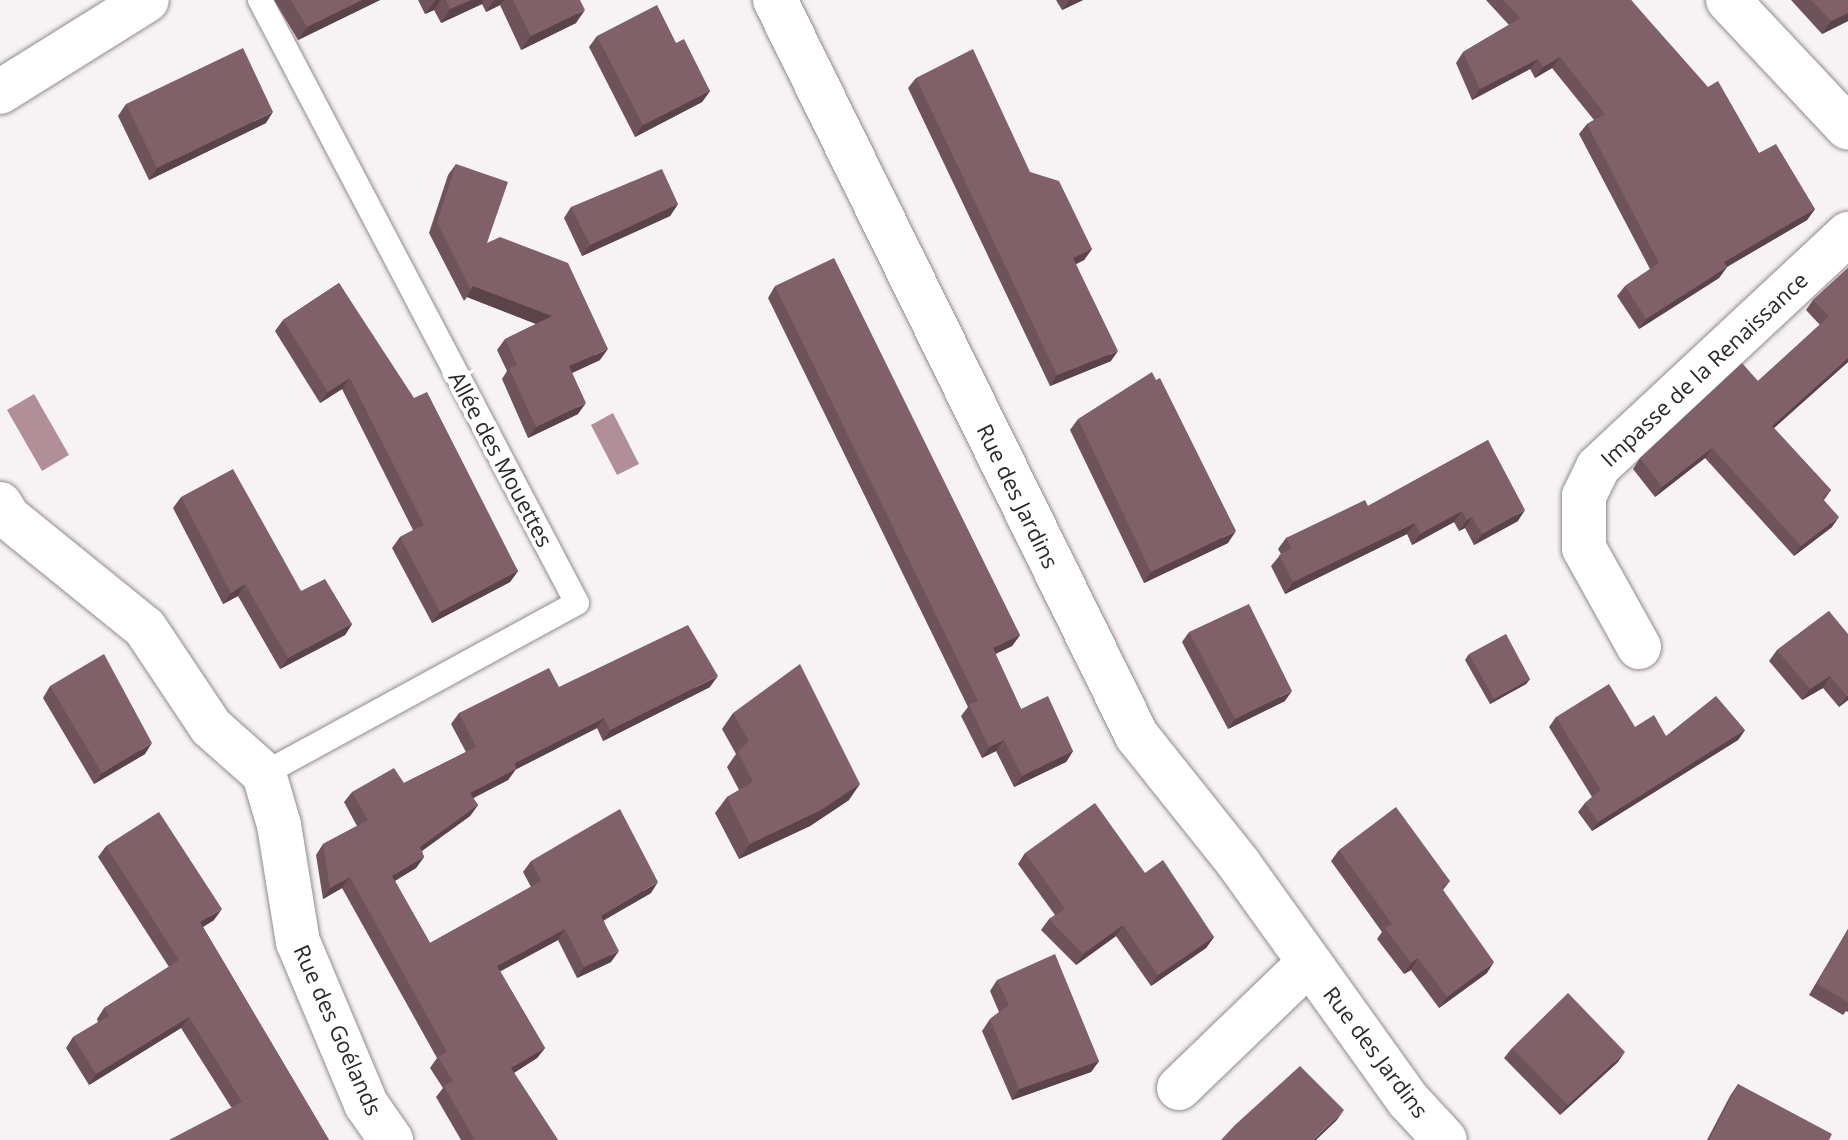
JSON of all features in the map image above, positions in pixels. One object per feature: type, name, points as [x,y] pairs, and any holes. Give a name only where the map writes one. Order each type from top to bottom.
[{"type":"street","points":[[0,92],[88,16],[147,0]]},
{"type":"street","name":"Rue des Jardins","points":[[775,0],[1137,736],[1239,864],[1408,1100],[1445,1140]]},
{"type":"street","points":[[1728,0],[1848,128]]},
{"type":"street","name":"Impasse de la Renaissance","points":[[1639,647],[1584,548],[1584,496],[1593,476],[1848,234]]},
{"type":"street","points":[[0,504],[8,517],[145,628],[211,727],[264,774]]},
{"type":"street","name":"Rue des Goélands","points":[[264,774],[279,825],[298,942],[366,1104],[391,1140]]},
{"type":"street","name":"Rue des Jardins","points":[[1179,1088],[1309,963]]},
{"type":"lane","name":"Allée des Mouettes","points":[[260,0],[577,603],[264,774]]},
{"type":"shaded area","points":[[34,394],[69,455],[42,471],[7,410]]},
{"type":"shaded area","points":[[613,413],[639,464],[617,475],[591,425]]},
{"type":"building","points":[[291,0],[362,0],[307,27]]},
{"type":"building","points":[[446,0],[471,0],[450,9]]},
{"type":"building","points":[[513,0],[580,0],[585,10],[531,36]]},
{"type":"building","points":[[1503,0],[1631,0],[1708,87],[1718,81],[1759,153],[1776,144],[1815,209],[1724,262],[1727,267],[1646,319],[1625,286],[1659,263],[1587,124],[1605,114],[1560,57],[1543,67],[1538,59],[1480,89],[1463,52],[1520,18]]},
{"type":"building","points":[[1811,0],[1848,0],[1848,13],[1831,21]]},
{"type":"building","points":[[657,5],[676,43],[684,39],[710,91],[643,125],[597,36]]},
{"type":"building","points":[[243,48],[273,112],[157,168],[126,104]]},
{"type":"building","points":[[973,49],[1030,172],[1059,181],[1092,249],[1073,258],[1118,351],[1057,375],[916,78]]},
{"type":"building","points":[[456,164],[508,182],[487,243],[500,237],[568,263],[608,349],[569,366],[586,403],[536,427],[509,368],[517,365],[505,339],[552,316],[473,286],[471,290],[437,222]]},
{"type":"building","points":[[662,169],[678,204],[590,245],[571,207]]},
{"type":"building","points":[[834,258],[1020,635],[993,648],[1021,709],[1048,696],[1073,751],[1022,776],[1004,740],[989,747],[969,705],[978,701],[775,286]]},
{"type":"building","points":[[1848,268],[1848,358],[1772,426],[1831,490],[1822,498],[1839,517],[1801,546],[1712,448],[1662,487],[1640,458],[1742,363],[1758,381],[1829,316],[1813,300]]},
{"type":"building","points":[[339,283],[414,398],[427,392],[518,571],[440,612],[400,537],[424,525],[350,378],[328,392],[283,320]]},
{"type":"building","points":[[1152,372],[1156,380],[1160,378],[1236,531],[1151,572],[1078,419]]},
{"type":"building","points":[[1488,440],[1525,510],[1482,534],[1472,517],[1467,520],[1462,511],[1420,534],[1415,523],[1293,582],[1279,555],[1292,548],[1286,538],[1365,500],[1368,506]]},
{"type":"building","points":[[233,469],[301,591],[325,579],[352,624],[288,658],[245,584],[231,593],[181,497]]},
{"type":"building","points":[[1249,604],[1292,691],[1235,719],[1189,632]]},
{"type":"building","points":[[1829,611],[1848,634],[1847,696],[1830,676],[1810,689],[1777,650]]},
{"type":"building","points":[[688,625],[718,676],[610,730],[604,718],[515,763],[516,769],[470,793],[478,805],[420,847],[424,857],[392,876],[430,943],[541,881],[531,861],[620,809],[658,882],[601,916],[619,951],[584,967],[565,929],[497,966],[545,1048],[511,1068],[558,1140],[475,1140],[444,1086],[453,1081],[438,1057],[447,1052],[350,877],[330,888],[323,844],[368,820],[352,792],[394,768],[404,783],[476,747],[459,713],[549,668],[559,687]]},
{"type":"building","points":[[1506,634],[1530,679],[1494,699],[1469,654]]},
{"type":"building","points":[[104,654],[152,743],[102,773],[50,686]]},
{"type":"building","points":[[800,664],[860,784],[821,810],[750,844],[727,797],[753,782],[738,752],[749,741],[733,713]]},
{"type":"building","points":[[1609,684],[1635,727],[1654,715],[1666,736],[1716,696],[1745,730],[1598,822],[1585,803],[1601,790],[1556,717]]},
{"type":"building","points":[[1095,803],[1145,873],[1163,860],[1214,937],[1158,975],[1123,925],[1083,954],[1049,919],[1065,909],[1025,853]]},
{"type":"building","points":[[1396,807],[1450,881],[1441,887],[1494,962],[1447,997],[1418,958],[1411,963],[1385,928],[1392,924],[1339,850]]},
{"type":"building","points":[[159,812],[222,909],[200,922],[329,1140],[169,1140],[242,1102],[189,1017],[96,1074],[73,1037],[109,1016],[104,1008],[179,960],[106,846]]},
{"type":"building","points":[[1848,929],[1848,1002],[1817,984]]},
{"type":"building","points":[[1055,954],[1099,1061],[1019,1089],[990,1019],[1009,1005],[997,980]]},
{"type":"building","points":[[1568,993],[1625,1052],[1568,1105],[1512,1048]]},
{"type":"building","points":[[1300,1066],[1344,1110],[1313,1140],[1221,1140],[1235,1125]]},
{"type":"building","points":[[1738,1084],[1832,1134],[1829,1140],[1709,1140]]}]
